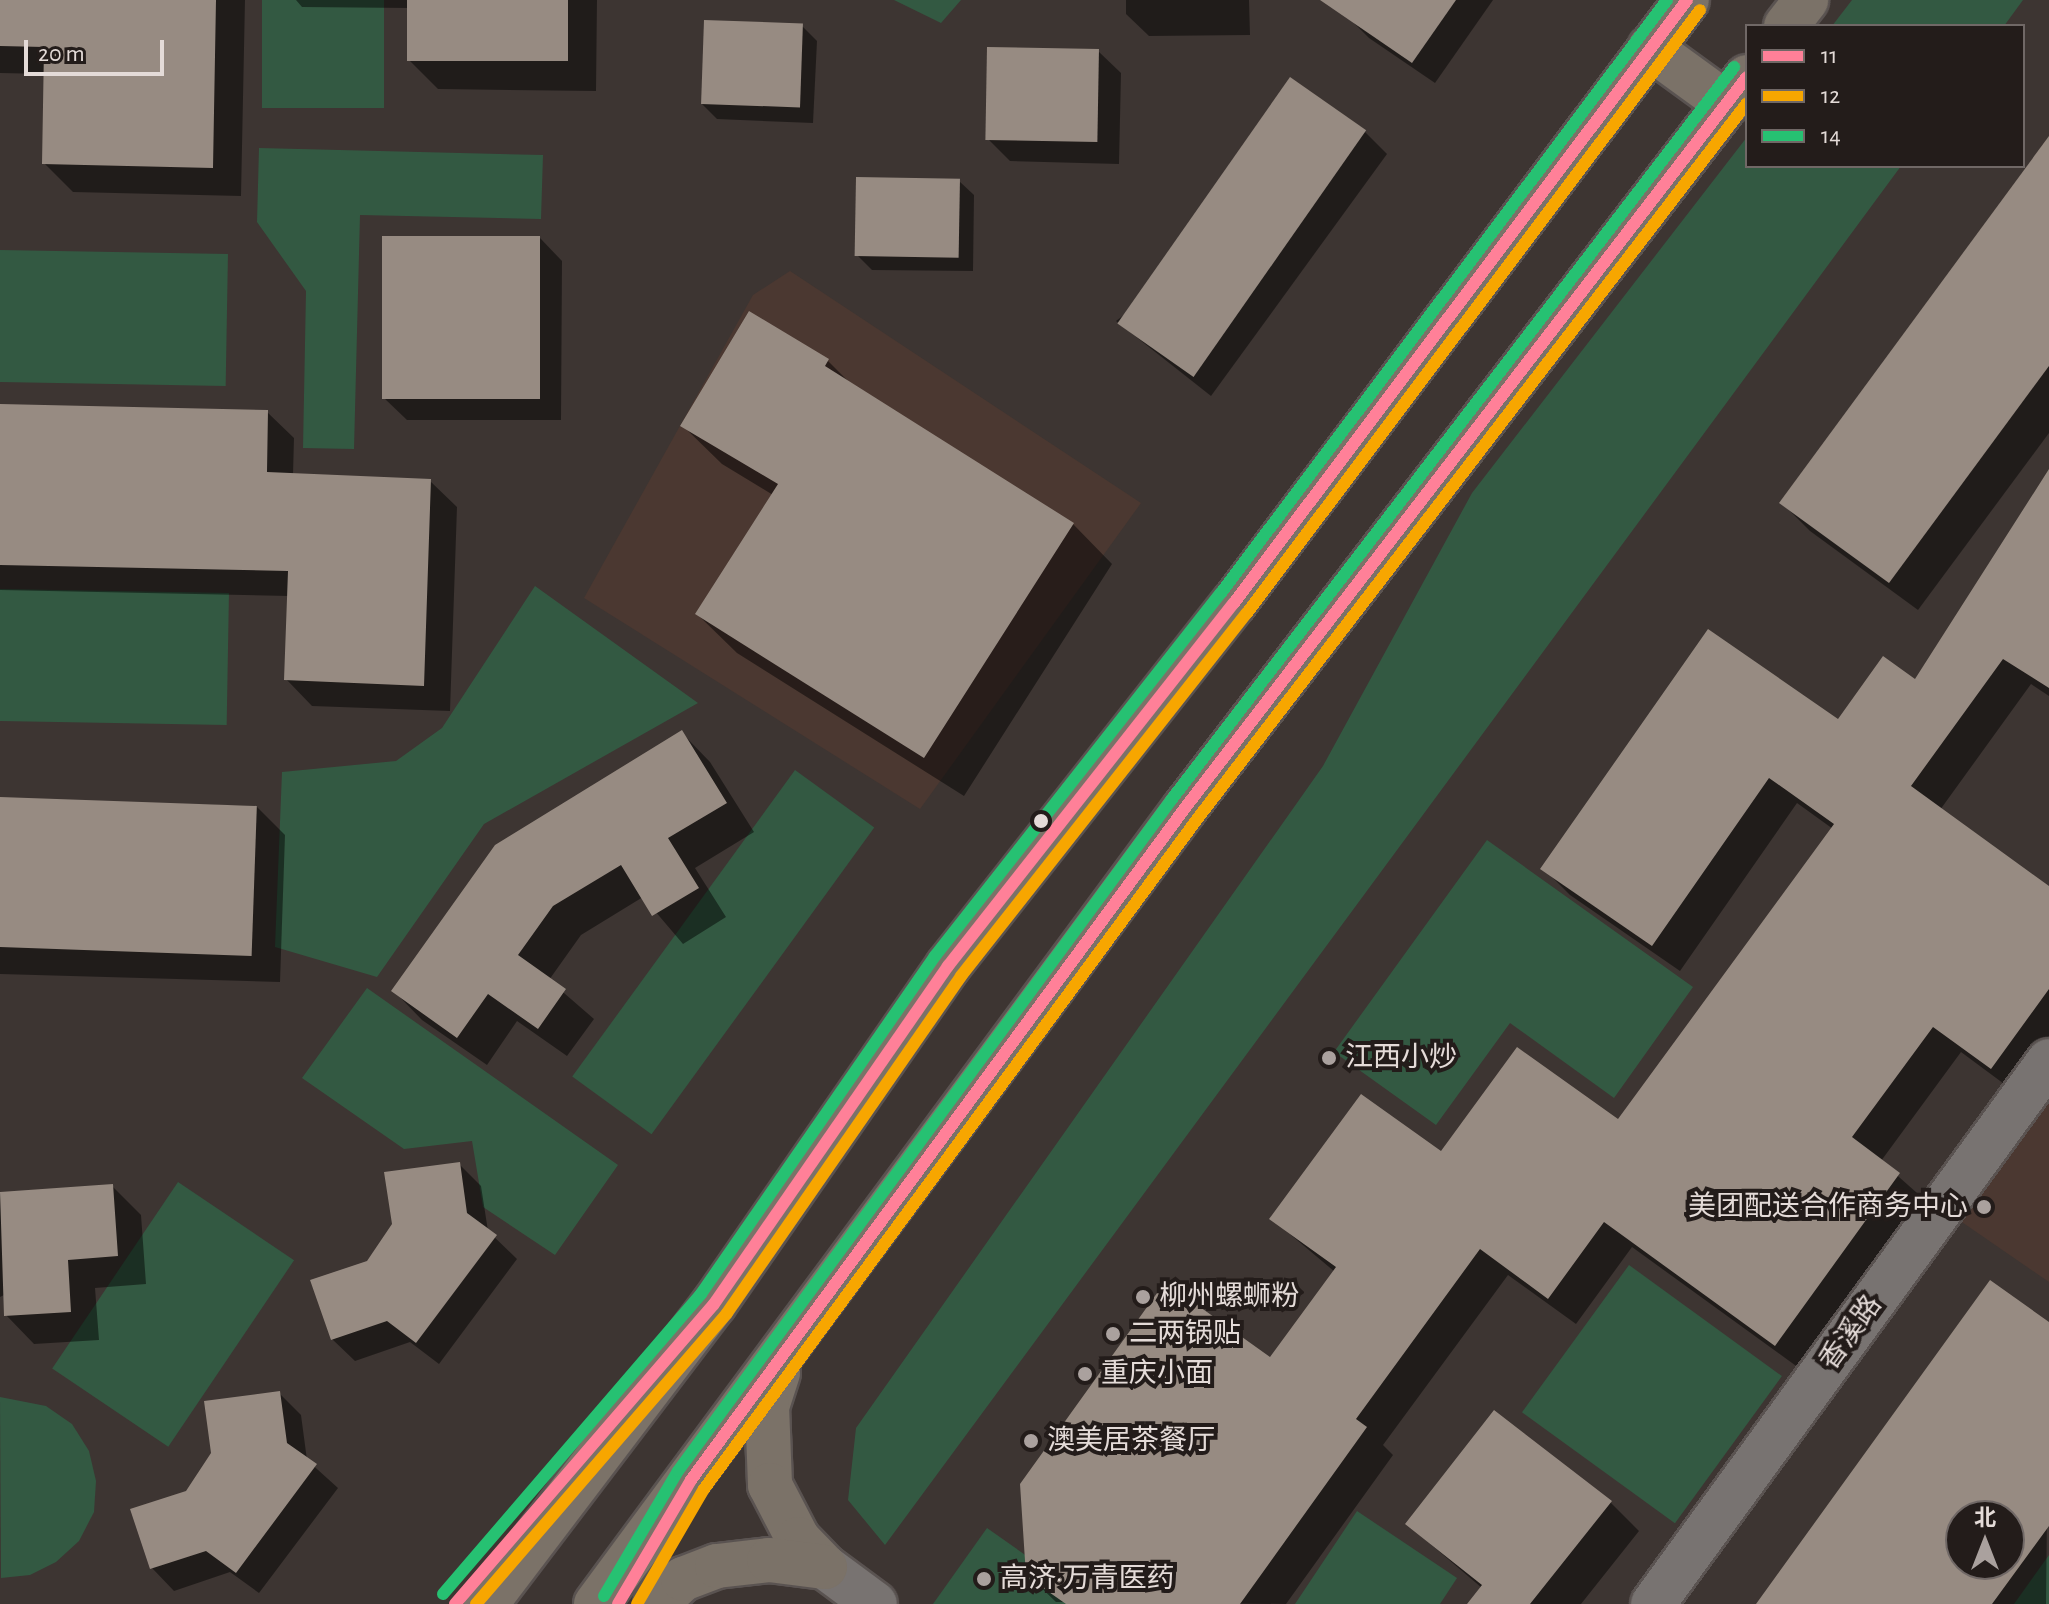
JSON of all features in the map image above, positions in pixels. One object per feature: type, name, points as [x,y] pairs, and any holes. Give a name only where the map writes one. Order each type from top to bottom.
[{"type":"main road","points":[[486,1604],[714,1304],[948,966],[1234,603],[1687,0]]},
{"type":"main road","points":[[1788,24],[1806,0]]},
{"type":"main road","points":[[596,1604],[783,1356],[1185,808],[1737,90],[1650,48]]},
{"type":"main road","points":[[455,1604],[714,1304]]},
{"type":"main road","points":[[783,1356],[767,1406],[770,1485],[798,1539],[825,1567]]},
{"type":"main road","points":[[618,1604],[691,1480]]},
{"type":"main road","points":[[656,1604],[683,1579],[730,1564],[769,1560],[825,1567]]},
{"type":"street","name":"香溪路","points":[[1653,1604],[2049,1061]]},
{"type":"street","points":[[825,1567],[875,1604]]},
{"type":"shaded area","points":[[790,271],[1141,503],[920,809],[584,598],[753,295]]},
{"type":"shaded area","points":[[2049,1065],[2049,1282],[1943,1209]]},
{"type":"green space","points":[[262,0],[384,0],[384,108],[262,108]]},
{"type":"green space","points":[[894,0],[961,0],[941,23]]},
{"type":"green space","points":[[1852,0],[2023,0],[2005,24],[1834,24]]},
{"type":"green space","points":[[1745,140],[1745,168],[1900,168],[885,1545],[848,1500],[856,1428],[1323,766],[1472,493]]},
{"type":"green space","points":[[259,148],[543,155],[541,219],[360,215],[354,449],[303,448],[306,291],[257,222]]},
{"type":"green space","points":[[0,250],[228,254],[226,386],[0,382]]},
{"type":"green space","points":[[535,586],[698,703],[484,824],[377,977],[275,947],[282,772],[396,761],[442,728]]},
{"type":"green space","points":[[0,589],[229,593],[227,725],[0,721]]},
{"type":"green space","points":[[795,770],[874,828],[652,1134],[572,1077]]},
{"type":"green space","points":[[1487,840],[1693,987],[1614,1098],[1510,1023],[1436,1125],[1334,1052]]},
{"type":"green space","points":[[367,988],[618,1165],[555,1255],[483,1207],[472,1141],[404,1149],[302,1078]]},
{"type":"green space","points":[[178,1182],[294,1260],[168,1447],[52,1369]]},
{"type":"green space","points":[[1629,1265],[1782,1376],[1675,1523],[1522,1412]]},
{"type":"green space","points":[[0,1397],[46,1406],[72,1424],[89,1451],[96,1481],[94,1512],[79,1541],[56,1562],[30,1575],[1,1578]]},
{"type":"green space","points":[[1357,1511],[1457,1578],[1440,1604],[1295,1604]]},
{"type":"green space","points":[[987,1528],[1095,1604],[933,1604]]},
{"type":"green space","points":[[2049,1555],[2049,1604],[2014,1604]]},
{"type":"building","points":[[0,0],[216,0],[213,168],[42,164],[44,47],[0,46]]},
{"type":"building","points":[[407,0],[568,0],[568,61],[407,61]]},
{"type":"building","points":[[1320,0],[1456,0],[1412,63]]},
{"type":"building","points":[[704,20],[803,23],[800,107],[701,104]]},
{"type":"building","points":[[987,47],[1099,49],[1097,142],[985,140]]},
{"type":"building","points":[[1290,77],[1366,130],[1194,377],[1117,324]]},
{"type":"building","points":[[2049,136],[2049,366],[1889,583],[1779,503]]},
{"type":"building","points":[[856,177],[960,179],[959,258],[855,256]]},
{"type":"building","points":[[382,236],[540,236],[540,399],[382,399]]},
{"type":"building","points":[[749,311],[829,359],[825,366],[1074,523],[924,758],[695,614],[778,484],[680,426]]},
{"type":"building","points":[[0,404],[268,410],[267,472],[431,479],[424,686],[284,680],[288,571],[0,565]]},
{"type":"building","points":[[2049,469],[2049,688],[2003,659],[1911,786],[2049,886],[2049,989],[1991,1069],[1933,1027],[1852,1137],[1900,1173],[1775,1346],[1604,1222],[1548,1299],[1480,1249],[1356,1419],[1367,1427],[1240,1604],[1066,1604],[1026,1576],[1020,1484],[1165,1282],[1270,1357],[1336,1267],[1269,1219],[1361,1094],[1441,1151],[1517,1047],[1618,1119],[1834,824],[1769,778],[1652,946],[1540,869],[1708,629],[1838,719],[1883,656],[1915,679]]},
{"type":"building","points":[[682,730],[727,803],[668,838],[699,888],[652,916],[621,865],[553,906],[518,955],[566,989],[538,1029],[488,994],[457,1038],[391,991],[495,845]]},
{"type":"building","points":[[0,797],[257,806],[252,956],[0,947]]},
{"type":"building","points":[[460,1162],[467,1213],[497,1235],[416,1343],[387,1321],[331,1340],[310,1280],[367,1261],[392,1224],[384,1172]]},
{"type":"building","points":[[113,1184],[118,1256],[68,1260],[71,1312],[4,1316],[0,1192]]},
{"type":"building","points":[[1990,1280],[2049,1322],[2049,1526],[2025,1559],[2025,1500],[1945,1500],[1945,1580],[2010,1580],[1992,1604],[1756,1604]]},
{"type":"building","points":[[280,1391],[287,1443],[317,1464],[236,1573],[206,1551],[150,1569],[130,1509],[186,1491],[211,1453],[204,1401]]},
{"type":"building","points":[[1494,1410],[1612,1501],[1530,1604],[1467,1604],[1482,1585],[1405,1524]]},
{"type":"transit line","name":"14","points":[[443,1594],[701,1294],[935,956],[1221,593],[1667,0]]},
{"type":"transit line","name":"11","points":[[455,1604],[714,1304],[948,966],[1234,603],[1687,0]]},
{"type":"transit line","name":"12","points":[[476,1604],[727,1313],[961,976],[1247,613],[1700,10]]},
{"type":"transit line","name":"14","points":[[604,1596],[678,1471],[1172,799],[1734,67]]},
{"type":"transit line","name":"11","points":[[618,1604],[691,1480],[1185,808],[1745,80]]},
{"type":"transit line","name":"12","points":[[637,1604],[704,1489],[1198,818],[1745,106]]},
{"type":"place","name":"江西小炒","points":[[1329,1058]]},
{"type":"place","name":"美团配送合作商务中心","points":[[1984,1207]]},
{"type":"place","name":"柳州螺蛳粉","points":[[1143,1297]]},
{"type":"place","name":"二两锅贴","points":[[1113,1334]]},
{"type":"place","name":"重庆小面","points":[[1085,1374]]},
{"type":"place","name":"澳美居茶餐厅","points":[[1031,1441]]},
{"type":"place","name":"高济·万青医药","points":[[984,1579]]}]
